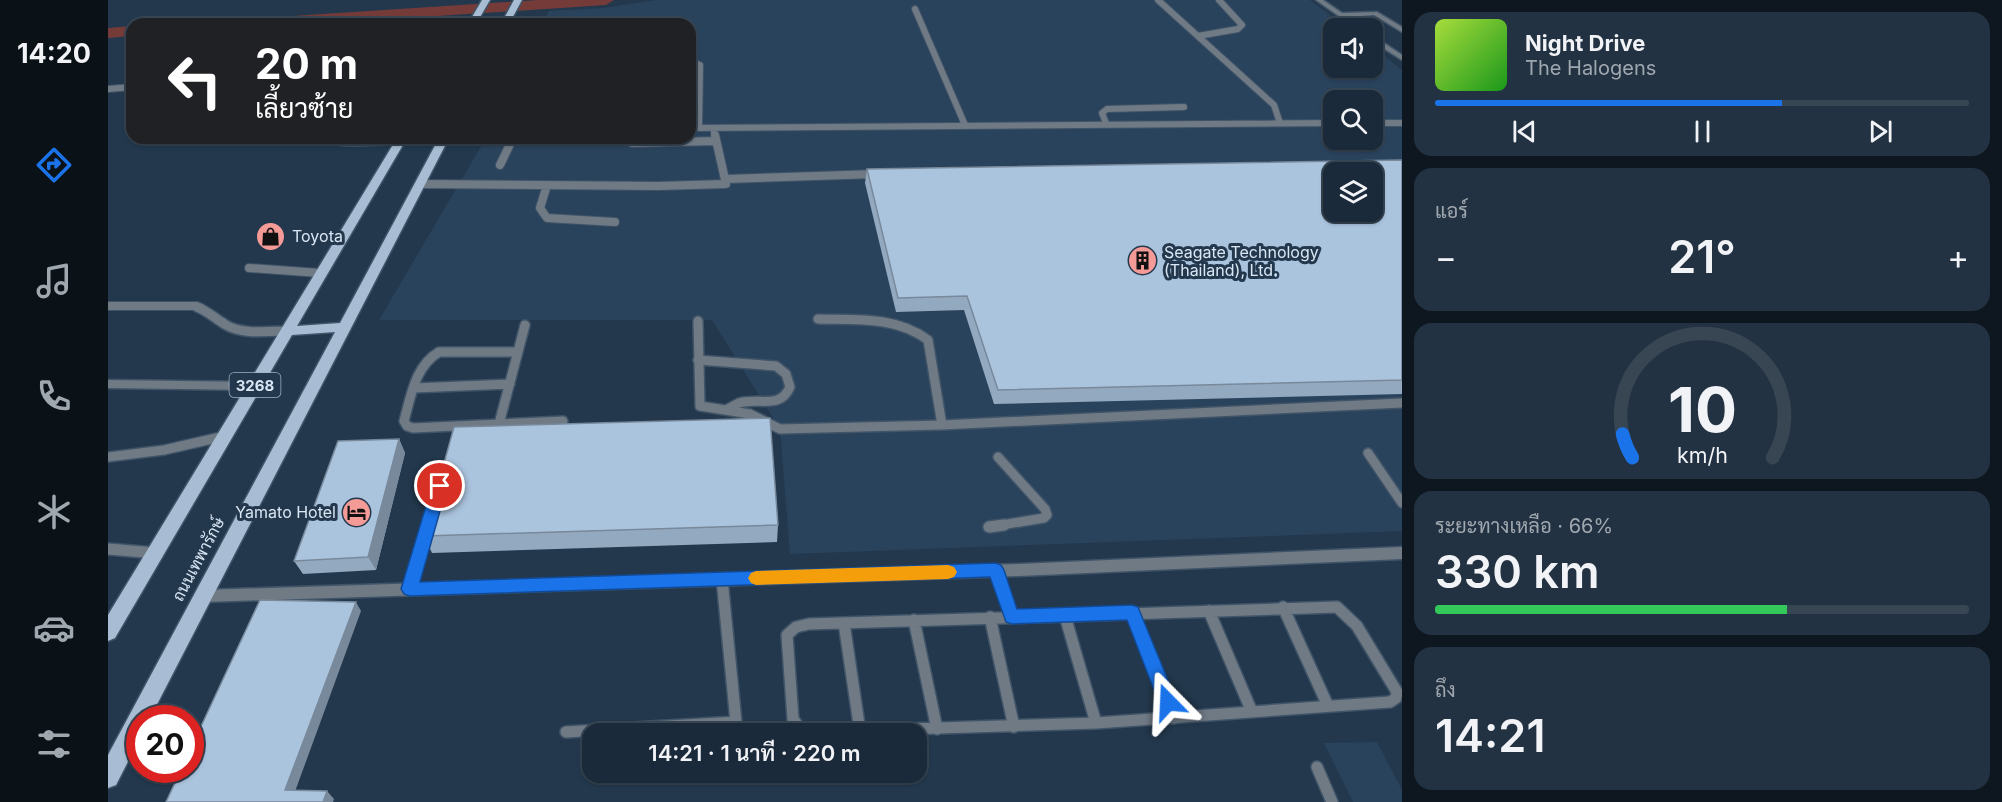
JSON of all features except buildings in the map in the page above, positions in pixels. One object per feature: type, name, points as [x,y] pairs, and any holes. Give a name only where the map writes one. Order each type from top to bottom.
[{"type":"main road","points":[[476,18],[486,0]]},
{"type":"main road","points":[[508,18],[518,0]]},
{"type":"main road","name":"3268","points":[[108,632],[399,144]]},
{"type":"main road","name":"ถนนเทพารักษ์","points":[[108,777],[441,144]]},
{"type":"main road","points":[[289,331],[343,327]]},
{"type":"street","points":[[1319,0],[1345,18]]},
{"type":"street","points":[[1341,15],[1376,13],[1402,30]]},
{"type":"street","points":[[1383,45],[1402,58]]},
{"type":"street","points":[[108,384],[255,386]]},
{"type":"street","points":[[203,596],[995,570],[1402,553]]},
{"type":"lane","points":[[1158,0],[1274,105],[1280,123]]},
{"type":"lane","points":[[1198,36],[1238,29],[1242,25],[1219,0]]},
{"type":"lane","points":[[915,9],[965,125]]},
{"type":"lane","points":[[696,63],[700,65],[699,128],[1323,123]]},
{"type":"lane","points":[[108,89],[126,88]]},
{"type":"lane","points":[[1106,123],[1102,113],[1107,109],[1184,107]]},
{"type":"lane","points":[[1383,123],[1402,123]]},
{"type":"lane","points":[[420,184],[726,184],[713,128]]},
{"type":"lane","points":[[696,141],[716,141]]},
{"type":"lane","points":[[500,165],[510,144]]},
{"type":"lane","points":[[726,179],[886,174]]},
{"type":"lane","points":[[547,185],[540,208],[543,215],[548,218],[615,222]]},
{"type":"lane","points":[[249,268],[320,273]]},
{"type":"lane","points":[[108,306],[196,306],[212,313],[227,326],[243,330],[289,331]]},
{"type":"lane","points":[[818,319],[905,325],[920,332],[928,339],[942,425]]},
{"type":"lane","points":[[698,321],[700,406],[750,414],[780,429],[942,425],[1402,403]]},
{"type":"lane","points":[[499,424],[525,325]]},
{"type":"lane","points":[[518,352],[439,352],[432,354],[424,362],[414,388],[404,421],[406,426],[413,428],[563,421]]},
{"type":"lane","points":[[698,360],[776,366],[786,374],[790,387],[786,396],[780,400],[740,404],[726,410]]},
{"type":"lane","points":[[414,388],[510,384]]},
{"type":"lane","points":[[108,457],[164,450],[225,436]]},
{"type":"lane","points":[[1368,453],[1402,503]]},
{"type":"lane","points":[[989,527],[1044,518],[1047,515],[1045,509],[998,457]]},
{"type":"lane","points":[[410,589],[433,511]]},
{"type":"lane","points":[[108,549],[155,554]]},
{"type":"lane","points":[[995,570],[1012,617]]},
{"type":"lane","points":[[566,732],[736,722],[722,579]]},
{"type":"lane","points":[[1283,607],[1328,706]]},
{"type":"lane","points":[[796,723],[793,719],[787,635],[796,627],[844,623],[1337,607],[1357,626],[1397,692],[1396,699],[1390,702],[1096,723],[927,729]]},
{"type":"lane","points":[[1209,610],[1252,712]]},
{"type":"lane","points":[[1132,612],[1174,718]]},
{"type":"lane","points":[[1065,616],[1096,723]]},
{"type":"lane","points":[[990,617],[1014,727]]},
{"type":"lane","points":[[914,620],[937,729]]},
{"type":"lane","points":[[844,623],[859,723]]},
{"type":"lane","points":[[1317,767],[1332,802]]},
{"type":"shaded area","points":[[656,0],[1310,0],[1334,18],[1323,18],[1323,78],[1383,78],[1383,55],[1402,70],[1402,531],[790,554],[780,429],[712,320],[379,320],[482,144],[696,144],[696,18],[545,18],[549,11],[603,8]]},
{"type":"shaded area","points":[[1377,742],[1402,790],[1402,802],[1353,802],[1324,743]]},
{"type":"waterway","points":[[335,18],[606,0]]},
{"type":"waterway","points":[[108,33],[126,32]]},
{"type":"slow traffic","points":[[756,578],[948,572]]},
{"type":"place","name":"Toyota","points":[[271,236]]},
{"type":"place","name":"Seagate Technology (Thailand), Ltd.","points":[[1143,261]]},
{"type":"place","name":"Yamato Hotel","points":[[357,512]]},
{"type":"route","points":[[440,486],[410,589],[995,570],[1012,617],[1132,612],[1168,702]]}]
